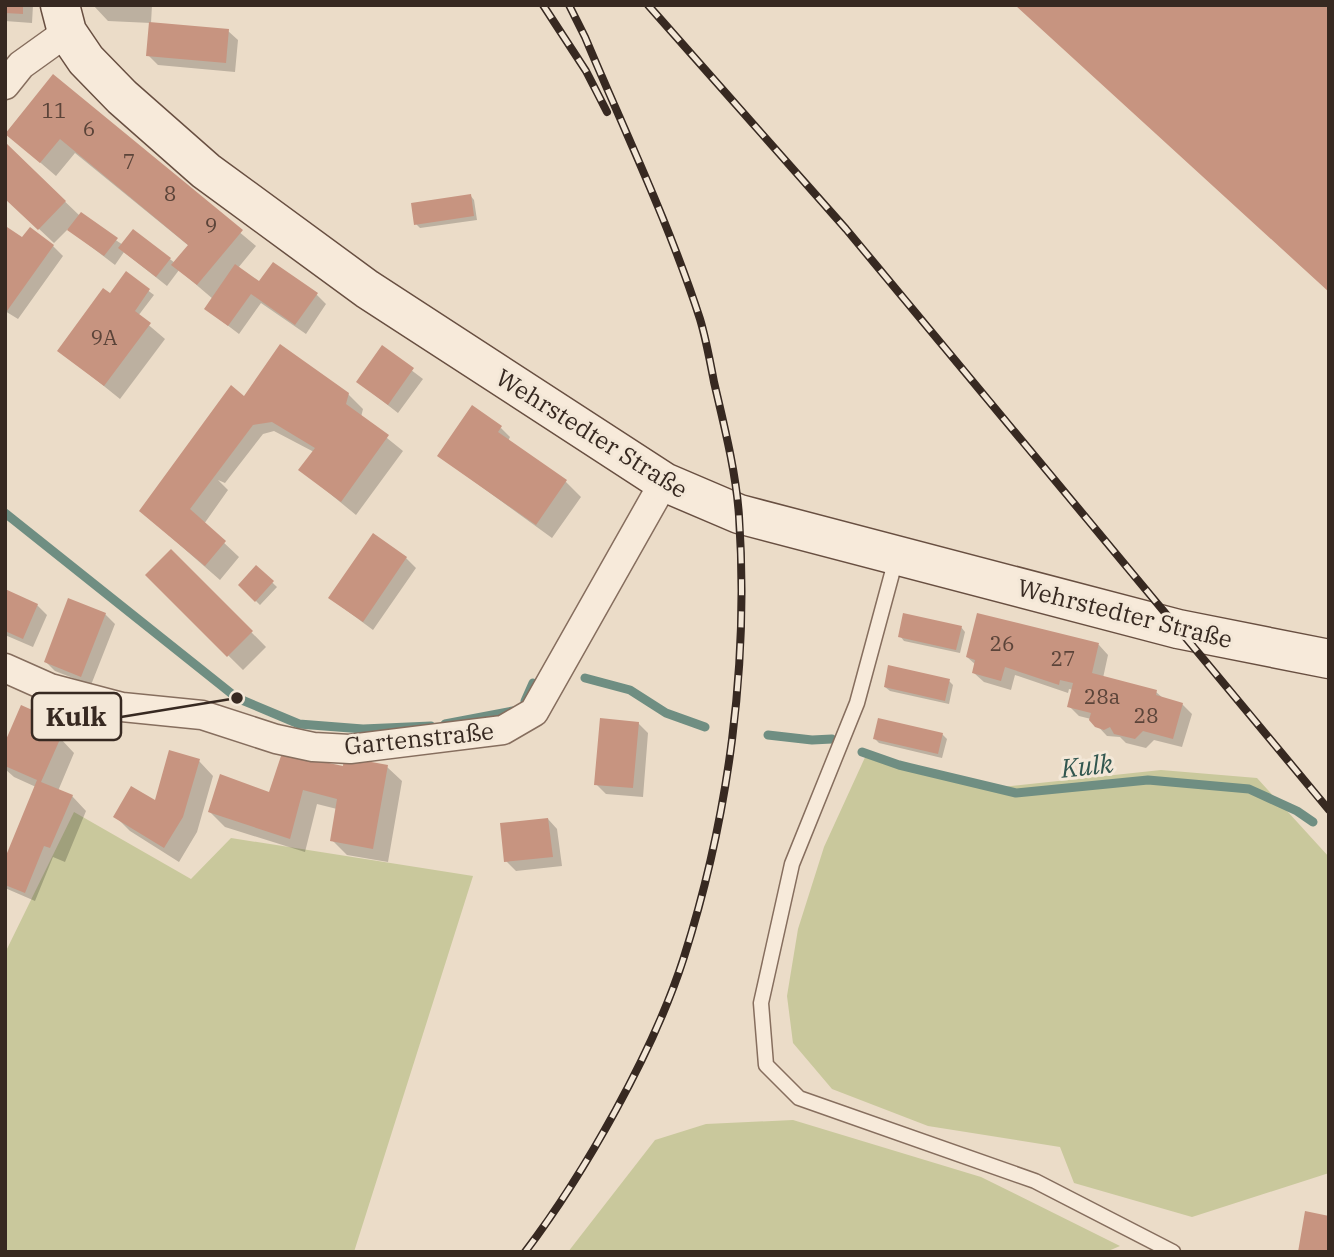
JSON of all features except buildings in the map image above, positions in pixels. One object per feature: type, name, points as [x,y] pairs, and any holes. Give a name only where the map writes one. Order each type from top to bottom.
[{"type":"street","points":[[5,85],[63,19]]},
{"type":"street","name":"Wehrstedter Straße","points":[[63,19],[86,60],[122,97],[216,178],[367,289],[664,482],[739,514],[1188,631],[1329,659]]},
{"type":"street","name":"Gartenstraße","points":[[5,668],[50,688],[122,707],[202,715],[276,739],[313,747],[350,750],[503,730],[534,712],[664,482]]},
{"type":"lane","points":[[898,554],[857,703],[792,864],[761,1003],[766,1065],[799,1098],[1035,1181],[1174,1252]]},
{"type":"green space","points":[[867,753],[1002,787],[1161,770],[1257,778],[1329,857],[1329,1173],[1192,1217],[1074,1183],[1060,1147],[928,1126],[832,1089],[793,1043],[787,996],[798,929],[824,847]]},
{"type":"green space","points":[[74,812],[191,879],[231,838],[473,876],[354,1252],[5,1252],[5,953]]},
{"type":"green space","points":[[793,1120],[981,1177],[1120,1246],[1106,1252],[568,1252],[655,1140],[706,1124]]},
{"type":"waterway","name":"Kulk","points":[[5,513],[237,698],[299,724],[363,729],[431,726]]},
{"type":"waterway","name":"Kulk","points":[[585,678],[630,690],[666,713],[705,727]]},
{"type":"waterway","name":"Kulk","points":[[525,701],[533,683]]},
{"type":"waterway","name":"Kulk","points":[[445,724],[513,711]]},
{"type":"waterway","name":"Kulk","points":[[768,735],[812,740],[832,739]]},
{"type":"waterway","name":"Kulk","points":[[862,752],[899,765],[1016,793],[1148,780],[1249,789],[1297,811],[1313,822]]},
{"type":"railway","points":[[543,5],[586,71],[607,112]]},
{"type":"railway","points":[[525,1252],[571,1186],[616,1110],[655,1032],[684,957],[700,904],[724,794],[738,683],[741,627],[737,499],[729,449],[702,327],[660,212],[569,5]]},
{"type":"railway","points":[[648,5],[846,229],[1329,810]]},
{"type":"place","name":"Kulk","points":[[237,698]]}]
